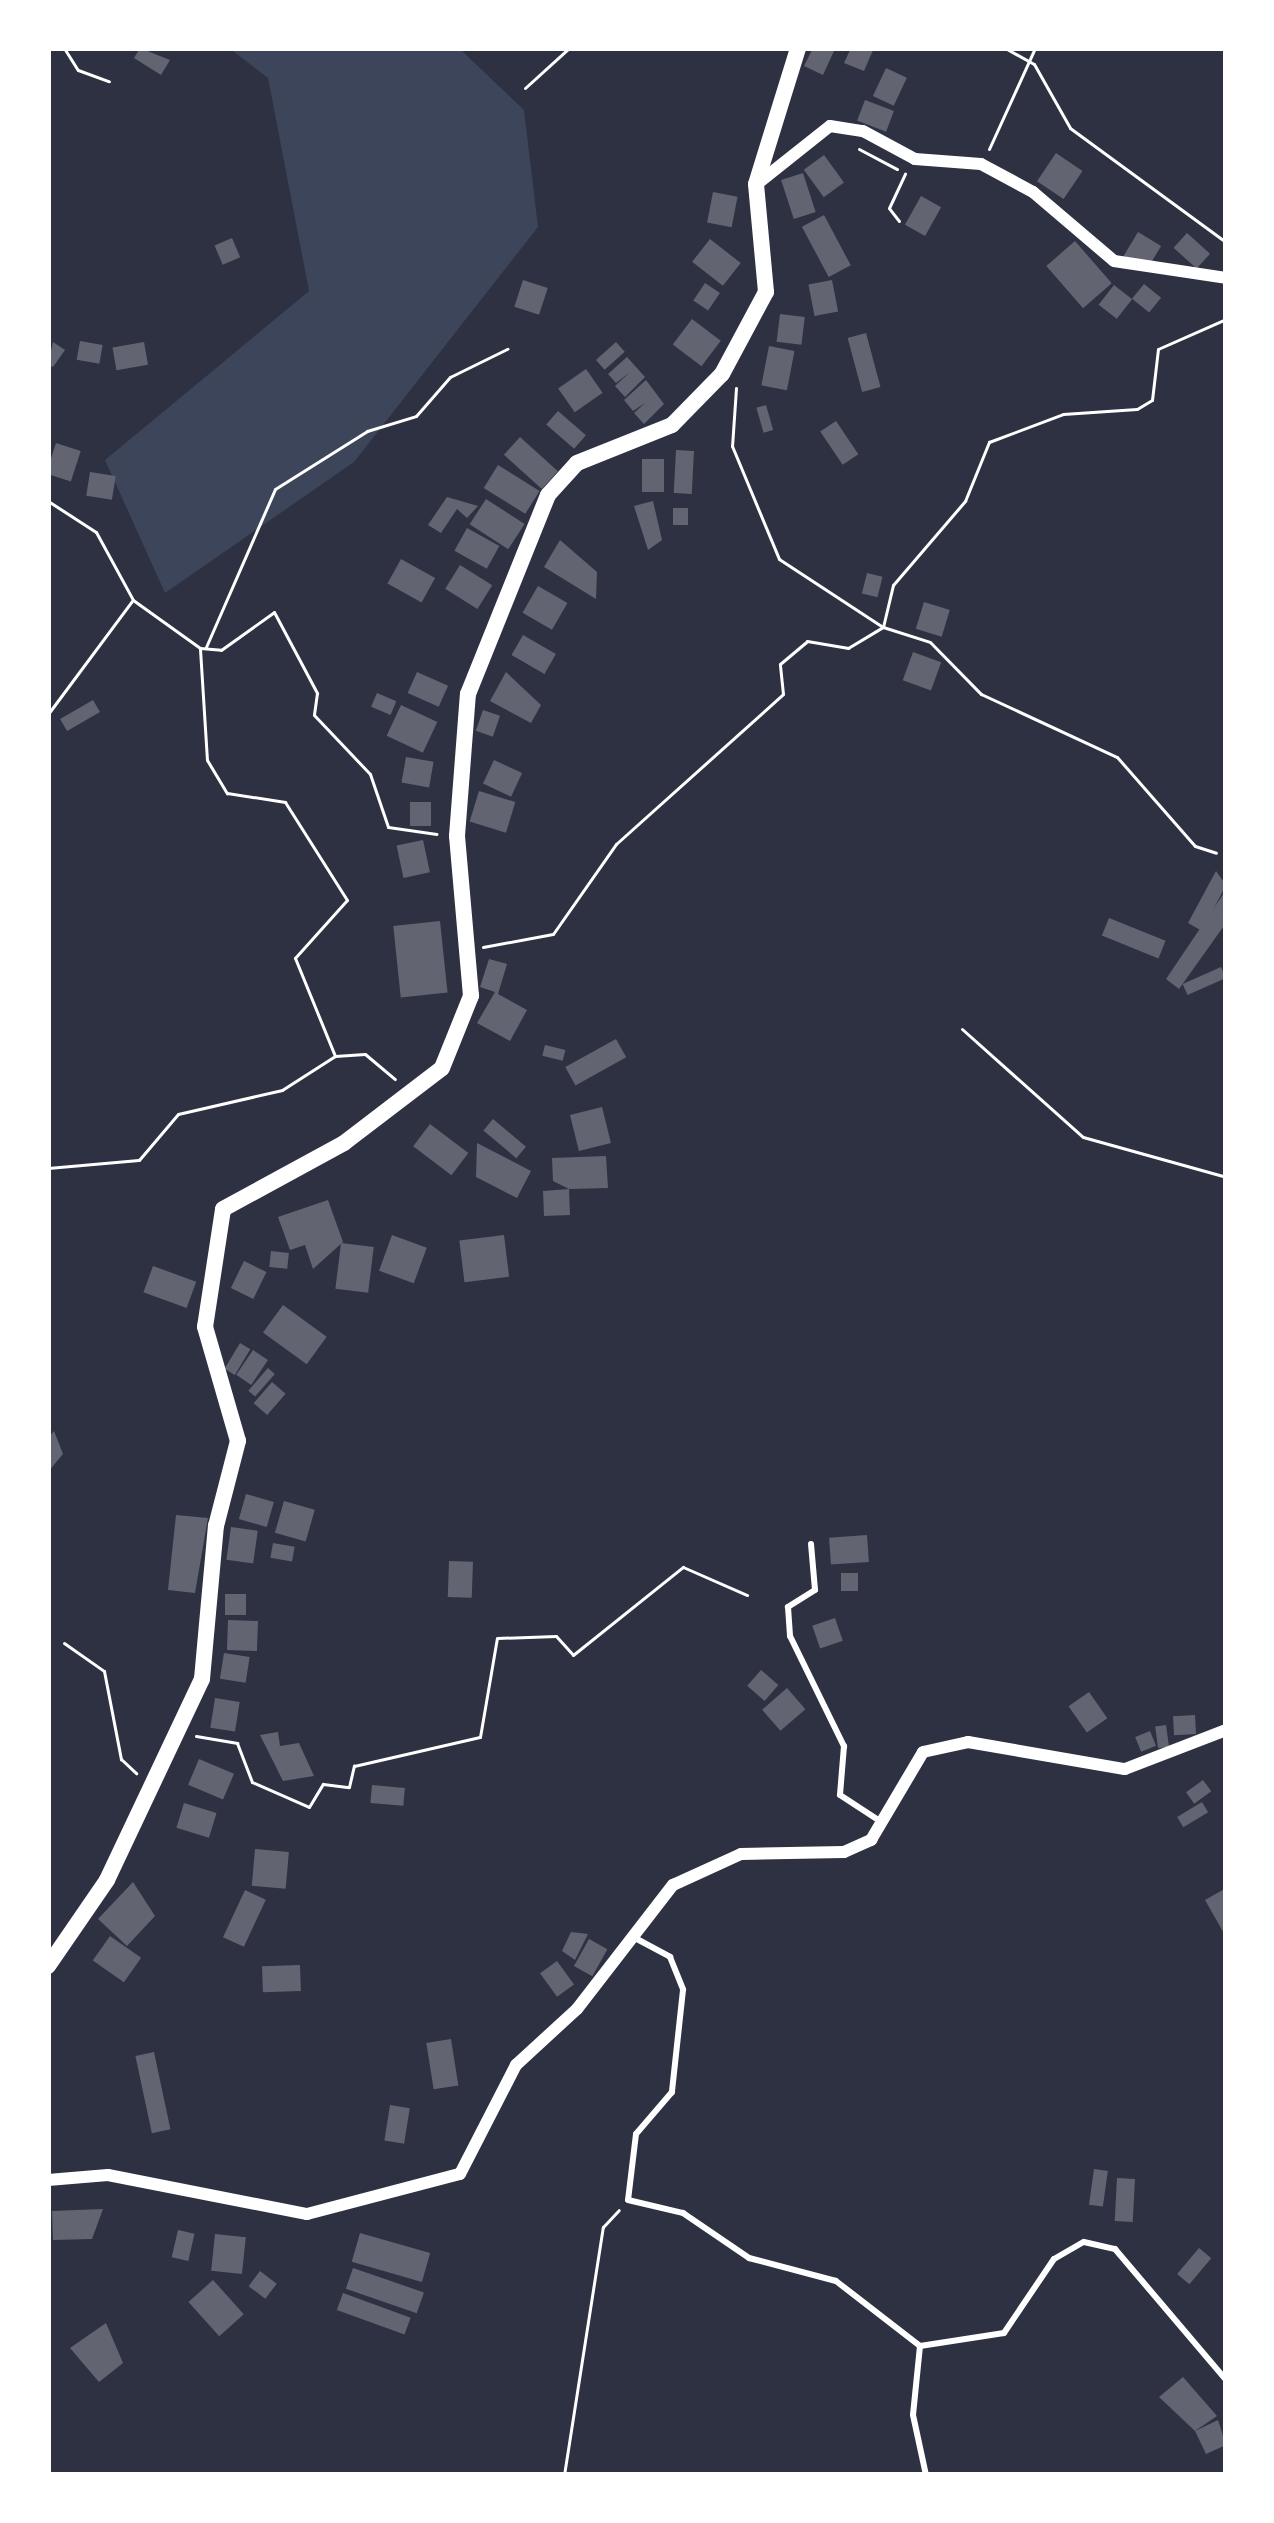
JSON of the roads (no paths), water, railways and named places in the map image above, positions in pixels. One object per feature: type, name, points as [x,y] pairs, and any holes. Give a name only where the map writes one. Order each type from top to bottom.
[{"type":"main road","points":[[48,1966],[107,1880],[151,1787],[183,1733],[238,1441],[205,1327],[224,1209],[412,1098],[442,1068],[471,996],[457,836],[468,694],[548,495],[577,464],[672,425],[722,374],[766,292],[756,184],[798,48]]},
{"type":"street","points":[[756,184],[830,127],[843,128],[915,159],[981,164],[1034,192],[1114,261],[1226,278]]},
{"type":"street","points":[[48,2180],[109,2175],[307,2215],[460,2174],[516,2065],[635,1938],[674,1885],[741,1854],[844,1852],[880,1821],[923,1753],[968,1742],[1125,1768],[1226,1730]]},
{"type":"lane","points":[[812,1544],[815,1590],[788,1606],[790,1636],[844,1746],[839,1795],[880,1821]]},
{"type":"lane","points":[[635,1938],[670,1957],[683,1990],[672,2092],[636,2134],[628,2200],[683,2212],[749,2258],[836,2281],[920,2345],[1004,2332],[1054,2259],[1084,2242],[1115,2249],[1157,2287],[1226,2380]]},
{"type":"lane","points":[[920,2345],[914,2415],[926,2475]]}]
